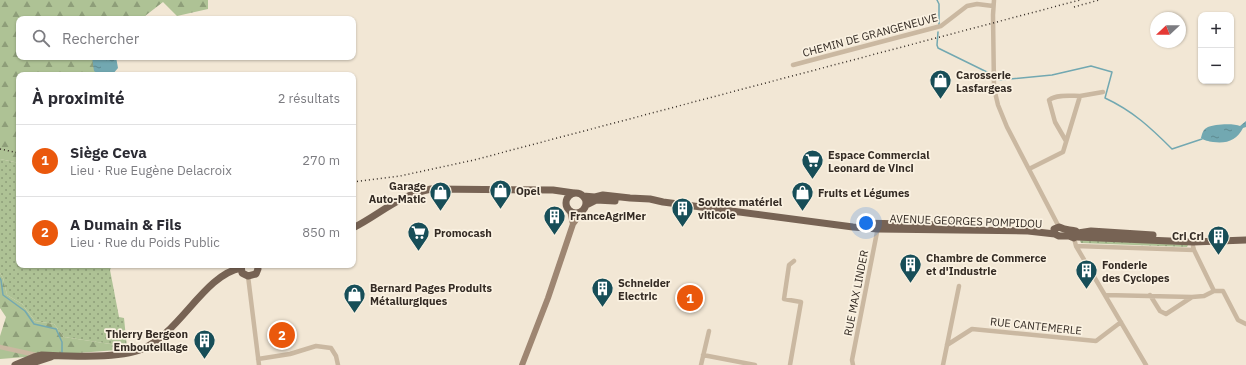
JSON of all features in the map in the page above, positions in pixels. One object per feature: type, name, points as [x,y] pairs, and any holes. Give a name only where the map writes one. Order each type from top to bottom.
[{"type":"main road","points":[[356,226],[402,198],[416,192],[431,189],[452,188],[524,191],[553,190],[583,196],[586,201],[584,209],[573,224],[569,240],[522,365]]},
{"type":"main road","points":[[553,190],[566,203],[566,206],[570,211],[573,224]]},
{"type":"main road","points":[[566,203],[568,197],[574,194]]},
{"type":"main road","name":"AVENUE GEORGES POMPIDOU","points":[[583,196],[595,197],[603,195],[624,198],[650,199],[853,227],[879,226],[1002,231],[1056,230],[1057,236],[1076,236],[1091,231],[1204,237],[1223,240],[1246,240]]},
{"type":"main road","name":"AVENUE GEORGES POMPIDOU","points":[[584,209],[596,200],[650,204],[663,202]]},
{"type":"main road","points":[[570,211],[576,213],[584,209]]},
{"type":"main road","points":[[15,365],[38,356],[117,354],[130,353],[142,349],[171,328],[217,280],[229,271],[238,268]]},
{"type":"main road","points":[[241,268],[244,275],[248,276],[256,274],[258,268]]},
{"type":"main road","points":[[26,365],[59,356]]},
{"type":"street","points":[[994,0],[994,88],[998,105],[1056,230]]},
{"type":"street","name":"CHEMIN DE GRANGENEUVE","points":[[793,65],[941,26],[967,6],[977,4],[993,6]]},
{"type":"street","points":[[1066,141],[1055,122],[1049,100],[1064,96],[1080,96],[1103,92]]},
{"type":"street","points":[[1029,169],[1063,152],[1080,96]]},
{"type":"street","name":"RUE MAX LINDER","points":[[853,365],[852,360],[879,226]]},
{"type":"street","points":[[1076,236],[1076,246],[1146,365]]},
{"type":"street","points":[[1076,246],[1193,248],[1214,291]]},
{"type":"street","points":[[790,365],[801,302],[784,299],[789,265],[794,261]]},
{"type":"street","points":[[248,276],[259,365]]},
{"type":"street","points":[[943,365],[959,286]]},
{"type":"street","points":[[1105,295],[1192,297],[1204,296],[1214,291],[1223,291],[1238,320],[1246,324]]},
{"type":"street","points":[[1150,295],[1160,312],[1166,314],[1192,297]]},
{"type":"street","name":"RUE CANTEMERLE","points":[[947,345],[972,329],[1096,341],[1121,322]]},
{"type":"street","points":[[701,365],[709,331]]},
{"type":"street","points":[[258,359],[290,354],[316,346],[331,348],[336,356],[338,365]]},
{"type":"street","points":[[0,347],[38,356]]},
{"type":"street","points":[[704,355],[730,363],[755,365]]},
{"type":"green space","points":[[0,0],[208,0],[208,9],[177,16],[163,2],[145,16],[16,16],[16,60],[94,60],[96,72],[16,72],[16,162],[0,159]]},
{"type":"green space","points":[[0,159],[16,162],[16,268],[111,268],[119,317],[124,318],[127,348],[117,350],[117,345],[64,337],[54,324],[35,321],[22,304],[7,295],[3,278],[0,273]]},
{"type":"green space","points":[[1081,239],[1188,245],[1187,247],[1081,243]]},
{"type":"green space","points":[[0,273],[3,278],[7,295],[22,304],[35,321],[54,324],[64,337],[117,345],[117,350],[0,359],[0,336],[6,317],[0,308]]},
{"type":"water","points":[[92,60],[117,60],[118,68],[115,72],[94,71]]},
{"type":"water","points":[[1246,121],[1246,127],[1243,128],[1238,136],[1227,142],[1207,141],[1201,138],[1202,133],[1208,127],[1224,124],[1240,126]]},
{"type":"waterway","points":[[937,0],[939,4],[939,25]]},
{"type":"waterway","points":[[938,32],[938,48],[991,74]]},
{"type":"waterway","points":[[999,80],[1052,75],[1091,66],[1112,72],[1105,98],[1124,108],[1141,120],[1172,149],[1202,139]]},
{"type":"waterway","points":[[0,278],[3,295],[25,311],[34,324],[56,329],[62,342],[62,354]]},
{"type":"railway","points":[[356,182],[400,176],[474,160],[1080,0]]},
{"type":"railway","points":[[1074,7],[1099,0]]},
{"type":"railway","points":[[0,149],[16,152]]},
{"type":"place","name":"Carosserie Lasfargeas","points":[[941,100]]},
{"type":"place","name":"Espace Commercial Leonard de Vinci","points":[[813,180]]},
{"type":"place","name":"Opel","points":[[500,210]]},
{"type":"place","name":"Garage Auto-Matic","points":[[441,212]]},
{"type":"place","name":"Fruits et Légumes","points":[[802,212]]},
{"type":"place","name":"Sovitec matériel viticole","points":[[683,228]]},
{"type":"place","name":"FranceAgriMer","points":[[555,236]]},
{"type":"place","name":"Promocash","points":[[418,252]]},
{"type":"place","name":"Cri Cri","points":[[1219,256]]},
{"type":"place","name":"Chambre de Commerce et d'Industrie","points":[[911,284]]},
{"type":"place","name":"Fonderie des Cyclopes","points":[[1087,290]]},
{"type":"place","name":"Siège Ceva","points":[[690,298]]},
{"type":"place","name":"Schneider Electric","points":[[602,308]]},
{"type":"place","name":"Bernard Pages Produits Métallurgiques","points":[[354,314]]},
{"type":"place","name":"A Dumain & Fils","points":[[282,335]]},
{"type":"place","name":"Thierry Bergeon Embouteillage","points":[[204,360]]}]
